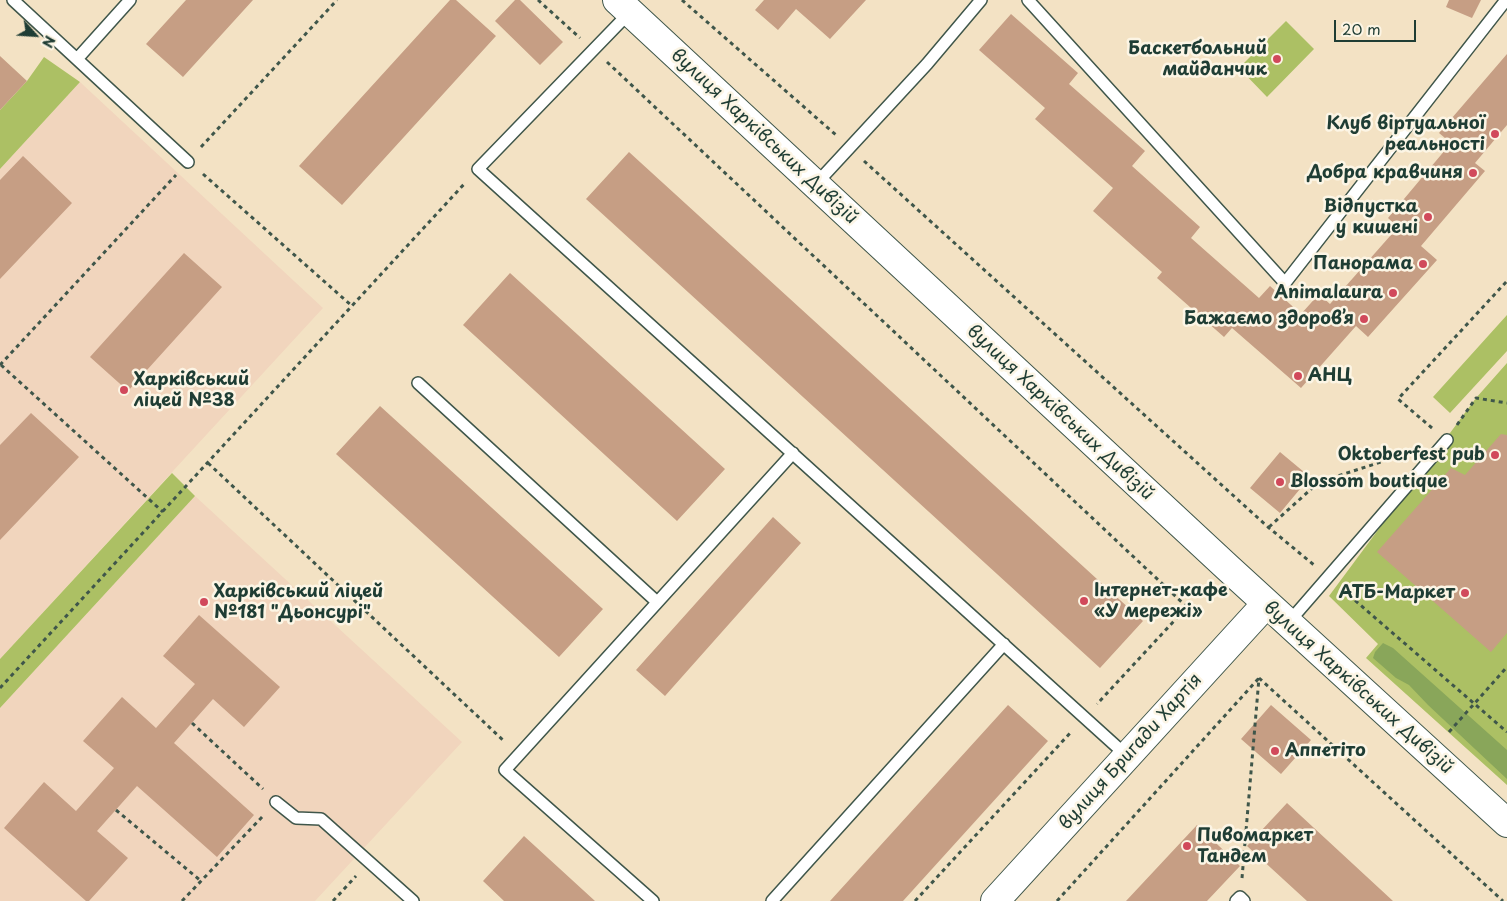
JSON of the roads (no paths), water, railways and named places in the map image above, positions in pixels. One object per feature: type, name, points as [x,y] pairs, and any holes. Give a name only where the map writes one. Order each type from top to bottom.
[{"type":"street","name":"вулиця Харківських Дивізій","points":[[624,6],[1266,604],[1507,823]]},
{"type":"street","name":"вулиця Бригади Хартія","points":[[995,901],[1266,604]]},
{"type":"lane","points":[[13,0],[188,162]]},
{"type":"lane","points":[[77,58],[130,0]]},
{"type":"lane","points":[[815,185],[927,64],[981,0]]},
{"type":"lane","points":[[1028,0],[1285,284],[1506,0]]},
{"type":"lane","points":[[624,6],[594,50],[478,169],[1127,756]]},
{"type":"lane","points":[[418,382],[657,602]]},
{"type":"lane","points":[[1288,623],[1447,440]]},
{"type":"lane","points":[[653,901],[505,770],[793,453]]},
{"type":"lane","points":[[772,901],[1004,644]]},
{"type":"lane","points":[[276,802],[296,818],[321,819],[413,901]]},
{"type":"place","name":"Баскетбольний майданчик","points":[[1277,59]]},
{"type":"place","name":"Клуб віртуальної реальності","points":[[1495,134]]},
{"type":"place","name":"Добра кравчиня","points":[[1473,173]]},
{"type":"place","name":"Відпустка у кишені","points":[[1428,217]]},
{"type":"place","name":"Панорама","points":[[1423,264]]},
{"type":"place","name":"Animalaura","points":[[1393,293]]},
{"type":"place","name":"Бажаємо здоровʼя","points":[[1364,319]]},
{"type":"place","name":"АНЦ","points":[[1298,376]]},
{"type":"place","name":"Харківський ліцей №38","points":[[124,390]]},
{"type":"place","name":"Oktoberfest pub","points":[[1495,455]]},
{"type":"place","name":"Blossom boutique","points":[[1280,482]]},
{"type":"place","name":"АТБ-Маркет","points":[[1465,593]]},
{"type":"place","name":"Інтернет-кафе «У мережі»","points":[[1084,601]]},
{"type":"place","name":"Харківський ліцей №181 \"Дьонсурі\"","points":[[204,602]]},
{"type":"place","name":"Аппетіто","points":[[1275,751]]},
{"type":"place","name":"Пивомаркет Тандем","points":[[1187,846]]}]
